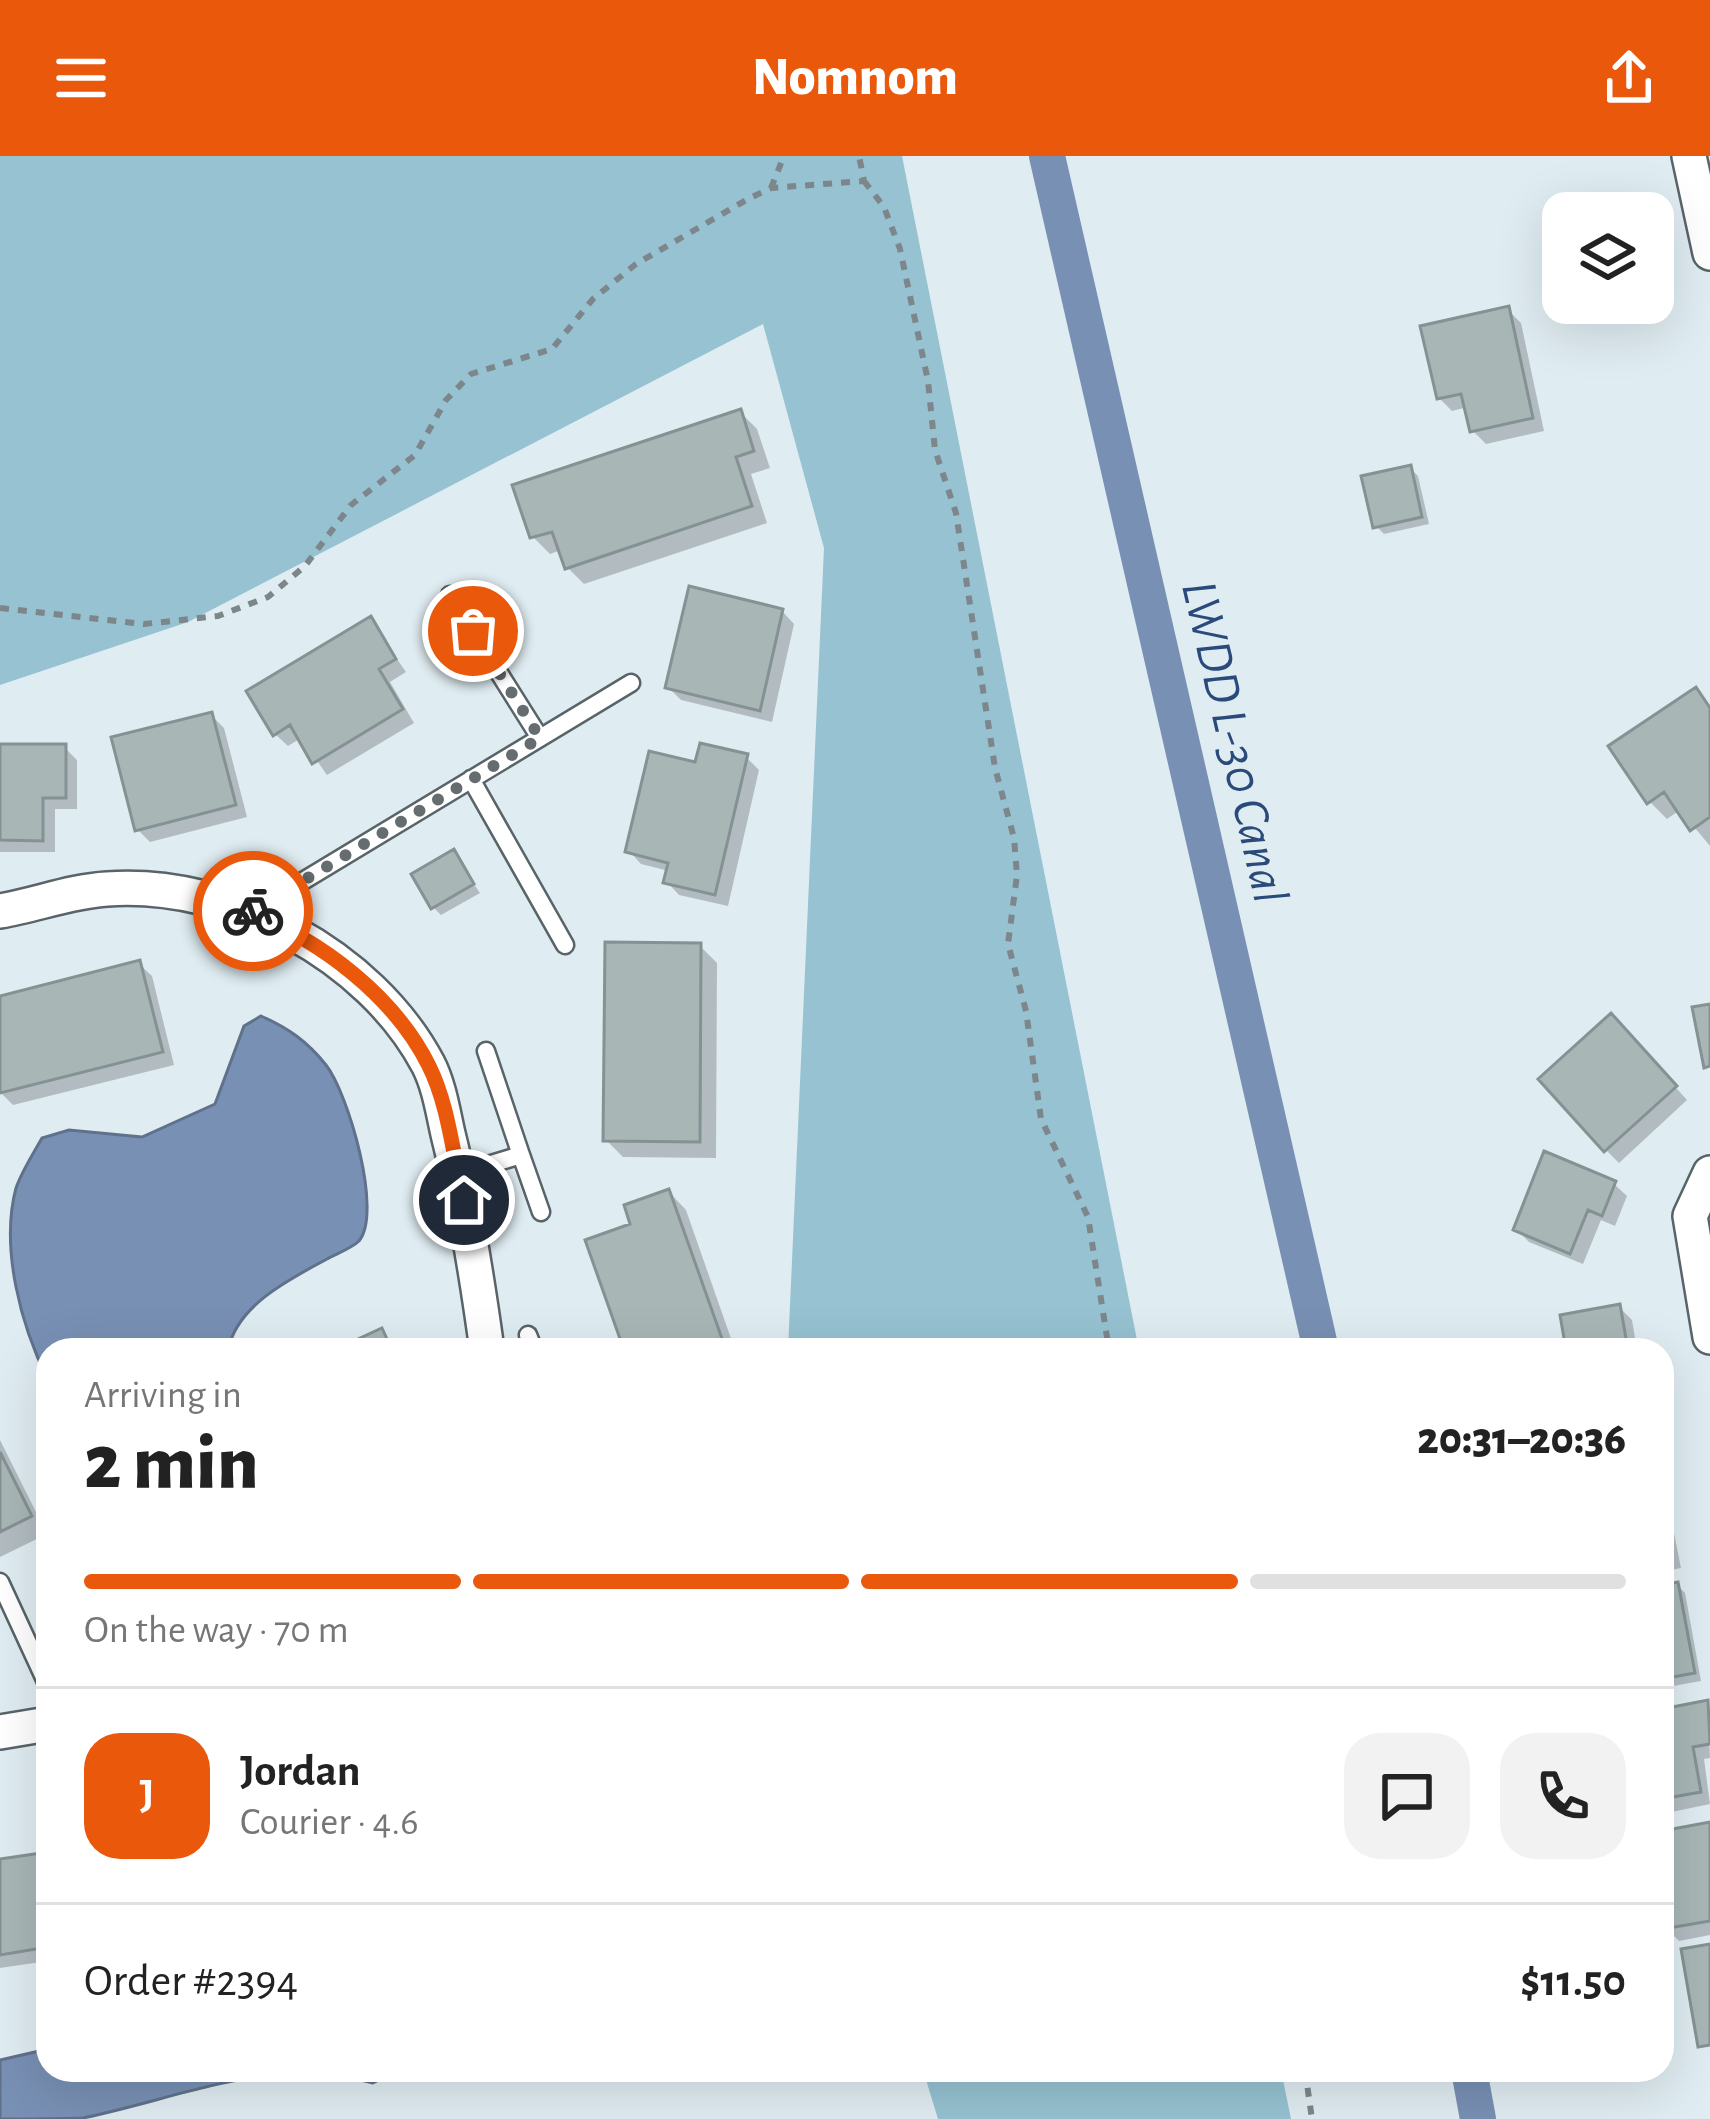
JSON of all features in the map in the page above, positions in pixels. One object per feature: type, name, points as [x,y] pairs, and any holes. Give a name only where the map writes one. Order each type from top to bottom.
[{"type":"street","points":[[1689,156],[1710,253]]},
{"type":"street","points":[[0,911],[109,888],[164,891],[249,913],[338,963],[398,1020],[429,1065],[471,1226],[485,1338]]},
{"type":"street","points":[[1710,1172],[1690,1216],[1710,1337]]},
{"type":"street","points":[[0,1732],[36,1726]]},
{"type":"lane","points":[[450,595],[540,738]]},
{"type":"lane","points":[[249,913],[631,683]]},
{"type":"lane","points":[[472,779],[565,945]]},
{"type":"lane","points":[[486,1051],[541,1212]]},
{"type":"lane","points":[[458,1174],[520,1155]]},
{"type":"lane","points":[[0,1582],[36,1659]]},
{"type":"path","points":[[771,188],[784,156]]},
{"type":"path","points":[[859,156],[864,181],[884,207],[900,249],[928,381],[934,450],[956,513],[995,768],[1014,838],[1017,874],[1008,944],[1026,1011],[1041,1119],[1088,1217],[1107,1338]]},
{"type":"path","points":[[0,608],[144,624],[218,616],[268,597],[304,566],[351,505],[415,455],[461,381],[543,355],[593,299],[636,264],[771,188],[864,181]]},
{"type":"path","points":[[1307,2082],[1312,2119]]},
{"type":"shaded area","points":[[0,156],[902,156],[1137,1338],[789,1338],[824,548],[763,324],[188,622],[0,685]]},
{"type":"shaded area","points":[[261,1016],[288,1030],[312,1049],[335,1079],[365,1180],[365,1226],[359,1241],[267,1295],[232,1338],[36,1338],[36,1352],[16,1286],[10,1236],[16,1188],[42,1138],[69,1130],[142,1137],[215,1104],[244,1026]]},
{"type":"shaded area","points":[[36,2052],[36,2082],[228,2082],[83,2118],[0,2119],[0,2060]]},
{"type":"shaded area","points":[[927,2082],[1283,2082],[1291,2119],[938,2119]]},
{"type":"building","points":[[1509,306],[1533,418],[1470,432],[1461,394],[1437,399],[1420,326]]},
{"type":"building","points":[[741,409],[754,451],[736,457],[752,506],[565,569],[552,532],[530,538],[512,485]]},
{"type":"building","points":[[1411,465],[1422,517],[1373,528],[1361,476]]},
{"type":"building","points":[[689,586],[783,609],[760,711],[665,688]]},
{"type":"building","points":[[371,616],[396,659],[379,669],[403,709],[312,764],[290,725],[273,736],[246,691]]},
{"type":"building","points":[[1696,687],[1710,708],[1710,817],[1690,831],[1664,792],[1647,804],[1608,746]]},
{"type":"building","points":[[212,712],[236,805],[135,831],[111,737]]},
{"type":"building","points":[[700,743],[748,754],[715,895],[663,883],[668,863],[625,852],[649,751],[695,762]]},
{"type":"building","points":[[0,744],[66,744],[66,798],[43,798],[43,841],[0,840]]},
{"type":"building","points":[[454,849],[474,884],[431,909],[411,874]]},
{"type":"building","points":[[605,942],[701,943],[700,1142],[603,1141]]},
{"type":"building","points":[[140,960],[163,1052],[0,1093],[0,996]]},
{"type":"building","points":[[1710,1004],[1710,1066],[1704,1068],[1692,1007]]},
{"type":"building","points":[[1611,1013],[1677,1086],[1604,1152],[1538,1079]]},
{"type":"building","points":[[1544,1151],[1616,1181],[1602,1216],[1588,1210],[1570,1254],[1513,1230]]},
{"type":"building","points":[[669,1189],[722,1338],[620,1338],[585,1240],[630,1224],[624,1205]]},
{"type":"building","points":[[1620,1304],[1626,1338],[1564,1338],[1560,1315]]},
{"type":"building","points":[[382,1328],[387,1338],[360,1338]]},
{"type":"building","points":[[0,1452],[32,1516],[0,1532]]},
{"type":"building","points":[[1678,1582],[1695,1673],[1674,1677],[1674,1583]]},
{"type":"building","points":[[1708,1700],[1710,1744],[1693,1747],[1701,1792],[1674,1797],[1674,1707]]},
{"type":"building","points":[[1710,1822],[1710,1921],[1674,1927],[1674,1829]]},
{"type":"building","points":[[36,1854],[36,1949],[0,1955],[0,1859]]},
{"type":"building","points":[[1710,1944],[1710,2045],[1698,2047],[1681,1949]]},
{"type":"waterway","name":"LWDD L-30 Canal","points":[[1047,156],[1318,1338]]},
{"type":"waterway","name":"LWDD L-30 Canal","points":[[1471,2082],[1478,2119]]},
{"type":"way so far","points":[[253,911],[540,738],[473,631]]},
{"type":"route","points":[[253,911],[249,913],[293,933],[338,963],[398,1020],[429,1065],[464,1200]]}]
